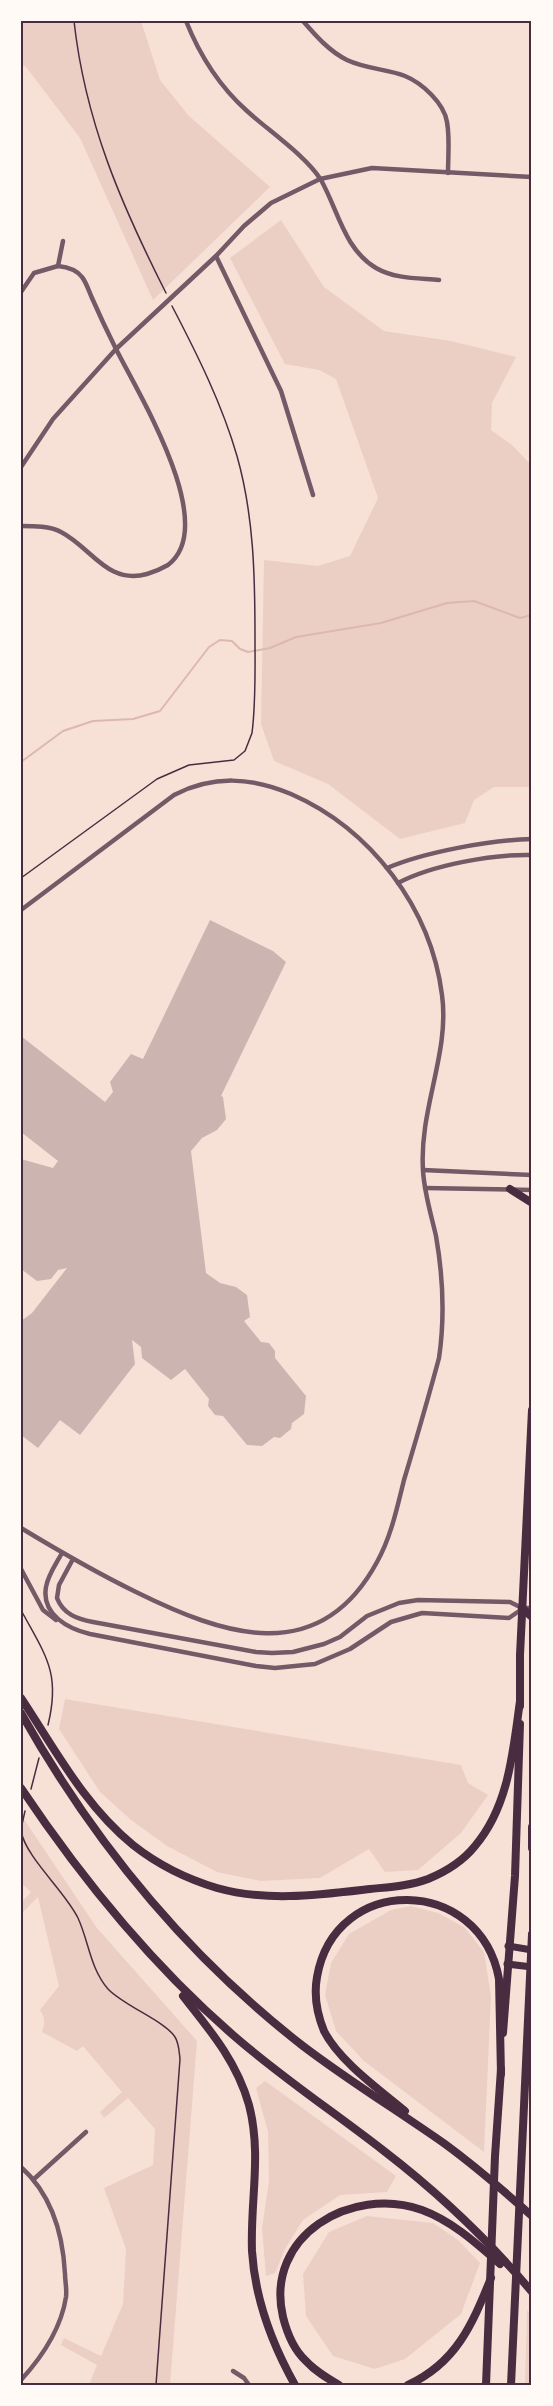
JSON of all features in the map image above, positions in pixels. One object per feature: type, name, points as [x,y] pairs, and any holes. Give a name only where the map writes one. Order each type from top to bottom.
[{"type":"highway","points":[[21,1698],[91,1803],[134,1846],[186,1877],[218,1888],[285,1897],[404,1885],[444,1872],[462,1859],[475,1847],[499,1809],[512,1754],[520,1701]]},
{"type":"highway","points":[[21,1713],[47,1760],[116,1859],[162,1913],[211,1964],[303,2045],[447,2146]]},
{"type":"highway","points":[[21,1788],[89,1883],[135,1939],[168,1973],[233,2035],[280,2074],[385,2152],[481,2238],[530,2290]]},
{"type":"highway","points":[[501,2074],[499,1979],[496,1963],[489,1947],[468,1922],[453,1910],[438,1904],[405,1899],[371,1907],[357,1915],[332,1940],[323,1956],[316,1985],[319,2016],[324,2031],[333,2044],[346,2059],[532,2216]]},
{"type":"highway","points":[[168,1973],[228,2056],[240,2079],[249,2105],[255,2134],[256,2162],[252,2223],[255,2277],[269,2331],[295,2385]]},
{"type":"highway","points":[[339,2385],[322,2375],[299,2354],[286,2329],[282,2310],[281,2289],[290,2257],[322,2219],[340,2211],[380,2204],[420,2210],[440,2218],[462,2232],[530,2290]]},
{"type":"highway","points":[[408,2385],[440,2365],[457,2347],[468,2332],[491,2278]]},
{"type":"main road","points":[[510,1189],[532,1203]]},
{"type":"main road","points":[[486,2385],[495,2156],[516,1840],[522,1608],[532,1410]]},
{"type":"main road","points":[[522,1608],[532,1617]]},
{"type":"main road","points":[[532,1827],[532,1848]]},
{"type":"main road","points":[[510,2385],[532,1934]]},
{"type":"main road","points":[[508,1946],[532,1950]]},
{"type":"main road","points":[[507,1964],[531,1966]]},
{"type":"main road","points":[[525,2049],[532,2034]]},
{"type":"street","points":[[186,21],[196,47],[227,91],[305,162],[320,179],[345,235],[359,253],[375,268],[396,276],[439,280]]},
{"type":"street","points":[[303,21],[323,44],[347,60],[376,70],[405,76],[425,89],[439,104],[447,121],[448,173]]},
{"type":"street","points":[[21,467],[53,419],[116,349],[271,203],[320,179],[372,168],[532,177]]},
{"type":"street","points":[[58,266],[63,241]]},
{"type":"street","points":[[216,256],[281,391],[313,495]]},
{"type":"street","points":[[21,292],[34,273],[58,266],[69,267],[82,276],[163,442],[178,482],[186,519],[179,552],[169,564],[156,572],[137,577],[120,576],[102,565],[78,542],[59,531],[21,526]]},
{"type":"street","points":[[21,910],[174,795],[192,786],[213,781],[234,780],[264,783],[306,801],[345,825],[387,868],[422,925],[433,949],[443,998],[441,1044],[425,1116],[423,1170],[440,1269],[442,1334],[439,1358],[386,1542],[378,1560],[357,1591],[333,1614],[312,1626],[285,1632],[250,1632],[208,1624],[185,1616],[73,1559],[21,1528]]},
{"type":"street","points":[[387,868],[427,855],[506,841],[532,839]]},
{"type":"street","points":[[398,883],[426,870],[506,856],[532,855]]},
{"type":"street","points":[[423,1170],[532,1175]]},
{"type":"street","points":[[425,1188],[532,1190]]},
{"type":"street","points":[[62,1553],[46,1585],[45,1593],[50,1611],[68,1627]]},
{"type":"street","points":[[73,1559],[59,1585],[57,1598],[65,1612],[73,1617],[256,1653],[293,1652],[324,1644],[340,1637],[368,1616],[399,1603],[418,1600],[510,1602],[522,1608],[532,1608]]},
{"type":"street","points":[[21,1569],[44,1610],[52,1618],[68,1627],[90,1634],[256,1666],[286,1668],[315,1664],[333,1658],[366,1640],[391,1622],[422,1613],[509,1618],[522,1608]]},
{"type":"street","points":[[34,2179],[87,2132]]},
{"type":"street","points":[[21,2167],[34,2179],[55,2216],[64,2253],[66,2296],[52,2337],[40,2359],[21,2380]]},
{"type":"street","points":[[233,2371],[244,2378],[249,2385]]},
{"type":"path","points":[[21,878],[157,778],[189,765],[234,760],[245,751],[253,726],[256,589],[253,548],[237,456],[210,383],[122,203],[86,96],[74,21]]},
{"type":"path","points":[[21,1610],[52,1672],[54,1693],[45,1732]]},
{"type":"path","points":[[31,1790],[40,1756]]},
{"type":"path","points":[[28,1802],[21,1830],[30,1850],[78,1917],[91,1961],[107,1988],[121,2000],[172,2033],[178,2043],[180,2059],[156,2385]]},
{"type":"shaded area","points":[[21,21],[141,21],[160,80],[189,116],[270,187],[153,300],[80,138],[26,67],[21,64]]},
{"type":"shaded area","points":[[281,220],[324,287],[384,331],[451,341],[516,357],[492,403],[491,430],[513,446],[532,466],[532,787],[494,787],[474,800],[465,823],[400,839],[328,784],[274,761],[261,724],[264,560],[318,566],[350,556],[378,498],[336,379],[319,370],[285,364],[230,258]]},
{"type":"shaded area","points":[[65,1699],[461,1765],[468,1783],[488,1795],[461,1833],[418,1870],[385,1872],[369,1849],[320,1878],[261,1881],[217,1872],[167,1846],[131,1820],[100,1792],[59,1729]]},
{"type":"shaded area","points":[[21,1815],[97,1928],[197,2041],[170,2385],[89,2385],[97,2365],[61,2345],[64,2338],[101,2356],[123,2304],[126,2249],[104,2188],[153,2165],[155,2129],[128,2098],[104,2118],[100,2112],[122,2092],[83,2046],[77,2051],[42,2032],[44,2021],[40,2010],[59,1986],[38,1897],[21,1914],[21,1903],[31,1892],[21,1883]]},
{"type":"shaded area","points":[[411,1906],[438,1913],[464,1927],[484,1952],[491,1996],[484,2152],[364,2061],[336,2031],[325,1995],[331,1963],[349,1934],[391,1910]]},
{"type":"shaded area","points":[[265,2081],[396,2176],[387,2192],[340,2195],[303,2220],[285,2249],[275,2273],[266,2276],[262,2228],[269,2181],[268,2132],[256,2088]]},
{"type":"shaded area","points":[[367,2216],[433,2223],[458,2240],[480,2263],[461,2314],[405,2359],[375,2369],[333,2356],[306,2316],[303,2274],[329,2232]]},
{"type":"shaded area","points":[[527,2310],[532,2316],[532,2385],[525,2385]]},
{"type":"building","points":[[210,920],[273,951],[286,962],[221,1096],[226,1119],[217,1130],[202,1138],[191,1151],[206,1273],[220,1283],[236,1287],[247,1295],[250,1317],[244,1321],[261,1342],[269,1343],[275,1351],[275,1358],[306,1396],[304,1414],[292,1423],[291,1429],[280,1438],[274,1437],[262,1446],[247,1445],[223,1416],[215,1415],[208,1406],[209,1399],[185,1369],[171,1380],[142,1358],[141,1347],[132,1340],[135,1364],[80,1435],[60,1420],[38,1448],[21,1435],[21,1321],[32,1313],[67,1268],[58,1270],[51,1279],[37,1281],[21,1269],[21,1159],[53,1168],[58,1161],[21,1132],[21,1036],[105,1102],[113,1092],[110,1082],[131,1054],[143,1059]]},
{"type":"waterway","points":[[21,762],[63,731],[93,721],[133,719],[160,711],[209,647],[220,640],[232,641],[240,649],[248,652],[270,648],[296,637],[381,623],[447,603],[474,601],[520,618],[532,615]]}]
